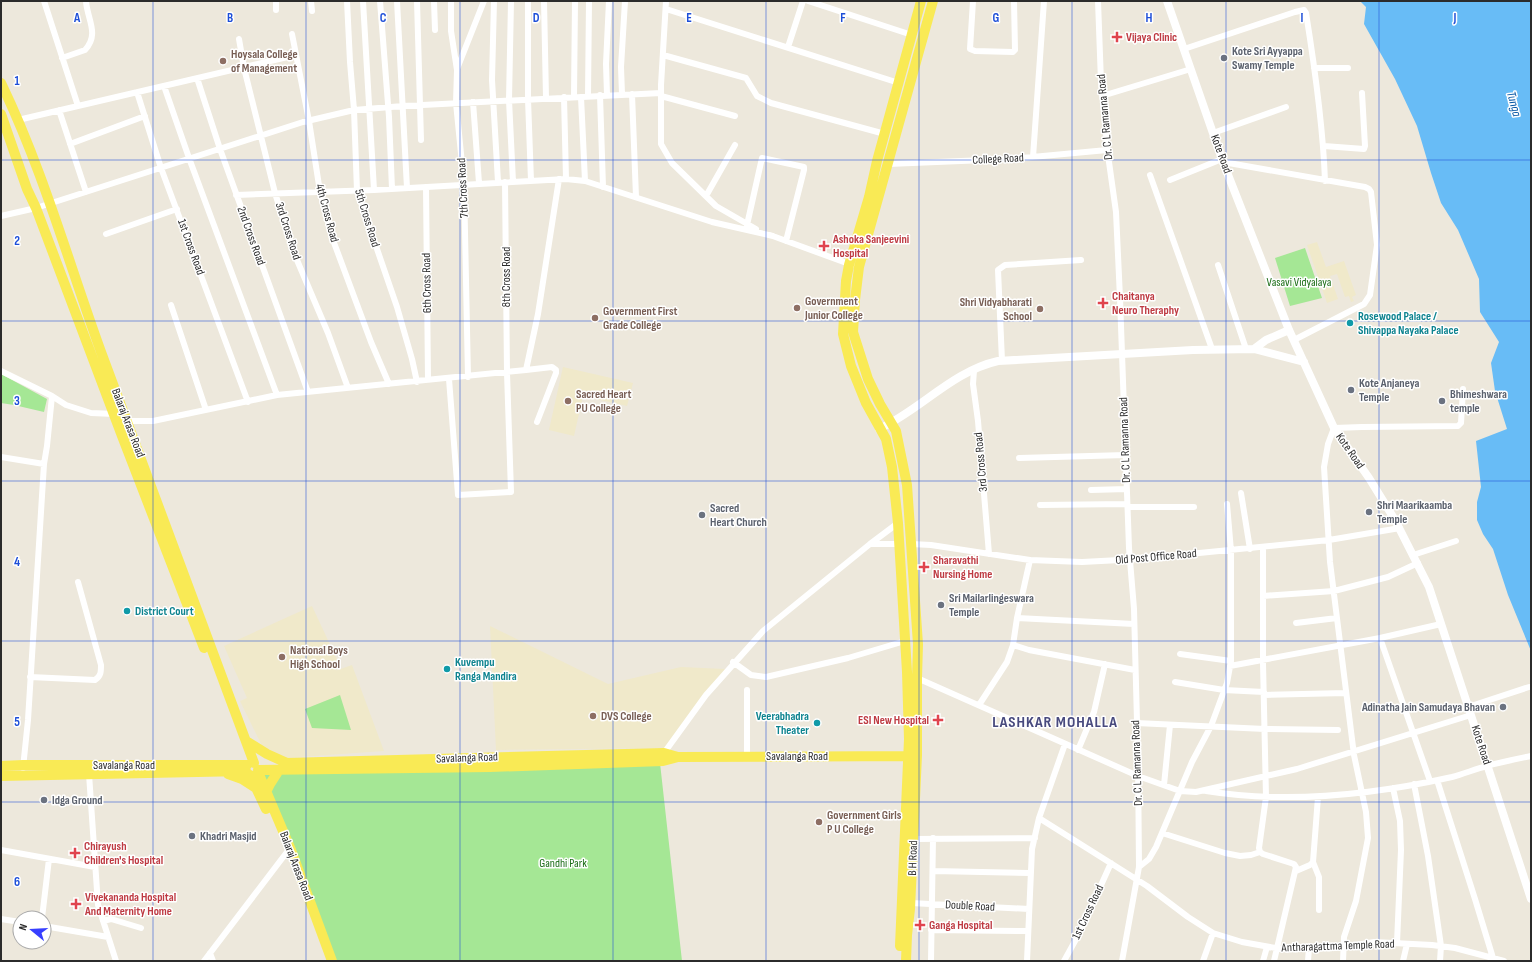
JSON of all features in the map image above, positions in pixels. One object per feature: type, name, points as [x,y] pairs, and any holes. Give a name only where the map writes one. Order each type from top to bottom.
[{"type":"main road","points":[[899,961],[913,756],[918,644],[907,485],[896,431],[868,379],[853,332],[855,300],[854,266],[869,197],[921,1]]},
{"type":"main road","points":[[913,756],[909,718],[906,641],[898,523],[892,467],[886,439],[879,429],[866,402],[851,366],[844,334],[846,281],[854,266],[888,164],[933,1]]},
{"type":"main road","name":"Balaraj Arasa Road","points":[[1,83],[18,120],[50,203],[104,360],[246,741],[252,768]]},
{"type":"main road","name":"Balaraj Arasa Road","points":[[1,114],[27,189],[36,208],[114,414],[252,768]]},
{"type":"main road","points":[[246,741],[267,754],[287,763]]},
{"type":"main road","name":"Savalanga Road","points":[[1,776],[221,772],[287,763],[747,756],[913,756]]},
{"type":"main road","name":"B H Road","points":[[906,961],[907,935],[911,903],[913,756]]},
{"type":"main road","name":"Savalanga Road","points":[[1,766],[252,768],[279,770],[490,767],[664,757]]},
{"type":"main road","points":[[252,768],[289,851],[327,961]]},
{"type":"main road","points":[[261,790],[270,784],[279,770]]},
{"type":"main road","points":[[221,772],[242,779],[261,790]]},
{"type":"main road","name":"Balaraj Arasa Road","points":[[289,851],[332,961]]},
{"type":"street","points":[[44,1],[78,106]]},
{"type":"street","points":[[62,58],[85,50],[90,41],[93,29],[86,1]]},
{"type":"street","points":[[276,1],[276,10]]},
{"type":"street","points":[[311,1],[312,11]]},
{"type":"street","name":"5th Cross Road","points":[[347,1],[354,110],[357,190],[397,307],[412,358],[417,382]]},
{"type":"street","points":[[363,1],[374,190]]},
{"type":"street","points":[[380,1],[388,107],[392,189]]},
{"type":"street","points":[[397,1],[407,188]]},
{"type":"street","points":[[417,1],[421,140]]},
{"type":"street","points":[[434,1],[435,30]]},
{"type":"street","name":"7th Cross Road","points":[[451,1],[451,31],[457,70],[456,103],[464,184],[468,376]]},
{"type":"street","points":[[457,70],[484,1]]},
{"type":"street","points":[[494,1],[492,80],[498,182]]},
{"type":"street","points":[[511,1],[509,100],[513,182]]},
{"type":"street","points":[[528,1],[528,99],[531,181]]},
{"type":"street","points":[[544,1],[546,98]]},
{"type":"street","points":[[575,1],[578,97],[585,181]]},
{"type":"street","points":[[588,96],[589,1]]},
{"type":"street","points":[[603,187],[604,95],[609,1]]},
{"type":"street","points":[[622,94],[621,67],[625,1]]},
{"type":"street","points":[[666,1],[661,95],[661,144],[672,162],[716,206],[747,225],[854,266]]},
{"type":"street","points":[[788,47],[803,1]]},
{"type":"street","points":[[808,1],[912,34]]},
{"type":"street","points":[[973,1],[970,49],[972,51],[1013,52],[1015,50],[1014,1]]},
{"type":"street","points":[[1033,157],[1044,1]]},
{"type":"street","name":"Dr. C L Ramanna Road","points":[[1098,1],[1102,96],[1107,150],[1116,212],[1127,505],[1134,624],[1138,776],[1139,866],[1122,961]]},
{"type":"street","name":"Kote Road","points":[[1167,1],[1223,161],[1289,330],[1334,428],[1400,528],[1429,587],[1531,899]]},
{"type":"street","points":[[666,9],[899,83]]},
{"type":"street","points":[[1184,49],[1304,10],[1306,13],[1324,146],[1325,181]]},
{"type":"street","name":"4th Cross Road","points":[[292,34],[320,192],[333,240],[371,342],[389,384]]},
{"type":"street","name":"3rd Cross Road","points":[[239,39],[244,68],[275,193],[294,253],[325,327],[348,388]]},
{"type":"street","points":[[18,120],[296,55]]},
{"type":"street","points":[[663,55],[746,78],[757,96],[771,103],[885,134]]},
{"type":"street","points":[[1314,68],[1348,68]]},
{"type":"street","points":[[1102,96],[1191,69]]},
{"type":"street","name":"2nd Cross Road","points":[[197,78],[236,195],[308,392]]},
{"type":"street","points":[[164,86],[189,158],[277,395]]},
{"type":"street","name":"1st Cross Road","points":[[137,92],[161,168],[248,402]]},
{"type":"street","points":[[1324,146],[1364,149],[1362,93]]},
{"type":"street","points":[[632,94],[636,197]]},
{"type":"street","points":[[1,216],[36,208],[308,121],[354,110],[632,94],[661,95],[735,116]]},
{"type":"street","points":[[564,97],[566,179]]},
{"type":"street","points":[[473,102],[479,183]]},
{"type":"street","points":[[1213,132],[1286,107]]},
{"type":"street","points":[[59,110],[86,192]]},
{"type":"street","points":[[70,144],[145,116]]},
{"type":"street","points":[[706,196],[735,145]]},
{"type":"street","name":"College Road","points":[[888,164],[1010,159],[1107,150]]},
{"type":"street","points":[[747,225],[762,158],[804,167],[786,241]]},
{"type":"street","points":[[1170,180],[1223,161],[1325,181],[1365,187],[1369,189],[1371,192],[1377,245],[1370,295],[1364,304],[1294,340]]},
{"type":"street","points":[[1150,175],[1212,349]]},
{"type":"street","points":[[526,370],[538,314],[559,179]]},
{"type":"street","points":[[236,195],[374,190],[566,179],[585,181],[712,222],[773,236]]},
{"type":"street","name":"8th Cross Road","points":[[449,379],[458,495],[510,492],[505,182]]},
{"type":"street","name":"6th Cross Road","points":[[426,187],[428,379]]},
{"type":"street","points":[[106,234],[177,209]]},
{"type":"street","points":[[1002,361],[998,270],[1005,265],[1080,260]]},
{"type":"street","points":[[1218,265],[1250,349]]},
{"type":"street","points":[[171,305],[206,410]]},
{"type":"street","points":[[1250,349],[1289,330]]},
{"type":"street","points":[[879,429],[891,423],[983,364],[1002,361],[1212,349],[1250,349],[1304,362]]},
{"type":"street","points":[[1,371],[52,396],[66,405],[90,413],[114,414],[127,421],[153,421],[277,395],[417,382],[428,379],[449,379],[552,367],[556,370],[556,373],[537,422]]},
{"type":"street","name":"3rd Cross Road","points":[[974,370],[973,384],[978,421],[989,554]]},
{"type":"street","points":[[1343,961],[1344,937],[1356,901],[1368,838],[1366,812],[1353,752],[1334,592],[1324,467],[1328,444],[1334,428],[1362,426],[1456,426],[1461,423],[1463,389]]},
{"type":"street","points":[[22,776],[28,720],[44,464],[52,396]]},
{"type":"street","points":[[1019,458],[1126,455]]},
{"type":"street","points":[[1,457],[44,464]]},
{"type":"street","points":[[1091,490],[1127,489]]},
{"type":"street","points":[[1241,493],[1250,549]]},
{"type":"street","points":[[1139,866],[1149,859],[1156,847],[1192,762],[1211,726],[1224,690],[1231,663],[1231,551],[1227,504]]},
{"type":"street","points":[[1040,505],[1194,507]]},
{"type":"street","points":[[664,757],[706,695],[763,631],[898,523]]},
{"type":"street","name":"Old Post Office Road","points":[[910,544],[931,545],[1030,560],[1082,562],[1130,560],[1250,549],[1329,540],[1400,528]]},
{"type":"street","points":[[1413,555],[1456,540]]},
{"type":"street","points":[[870,544],[899,544]]},
{"type":"street","points":[[1260,852],[1259,848],[1266,797],[1263,661],[1263,547]]},
{"type":"street","points":[[979,705],[1007,662],[1013,645],[1017,618],[1030,560]]},
{"type":"street","points":[[1263,596],[1334,592],[1388,577],[1418,563]]},
{"type":"street","points":[[30,677],[95,680],[99,677],[101,665],[78,582]]},
{"type":"street","points":[[1017,618],[1134,624]]},
{"type":"street","points":[[1296,623],[1337,618]]},
{"type":"street","points":[[1180,654],[1231,663],[1263,661],[1380,638],[1441,624]]},
{"type":"street","points":[[1380,638],[1413,733],[1433,780],[1476,899],[1493,958]]},
{"type":"street","points":[[734,662],[751,675],[766,677],[848,658],[906,641]]},
{"type":"street","points":[[1013,645],[1029,650],[1135,670]]},
{"type":"street","points":[[1078,750],[1094,712],[1105,664]]},
{"type":"street","points":[[917,678],[1138,776],[1180,791],[1196,792],[1266,777],[1353,752],[1413,733],[1529,687]]},
{"type":"street","points":[[1175,682],[1224,690],[1264,694],[1346,693]]},
{"type":"street","points":[[747,690],[747,756]]},
{"type":"street","points":[[1136,723],[1265,729],[1338,730]]},
{"type":"street","points":[[1164,785],[1170,725]]},
{"type":"street","points":[[1027,961],[1030,873],[1035,838],[1039,818],[1065,744]]},
{"type":"street","points":[[1202,791],[1266,797],[1318,797],[1362,793],[1453,777],[1488,766],[1531,756]]},
{"type":"street","points":[[89,774],[98,905],[116,961]]},
{"type":"street","points":[[1414,784],[1428,856],[1441,946],[1440,961]]},
{"type":"street","points":[[1393,788],[1400,821],[1401,850],[1397,943]]},
{"type":"street","points":[[1318,797],[1313,862],[1319,877],[1319,910]]},
{"type":"street","name":"Antharagattma Temple Road","points":[[1039,818],[1137,879],[1188,917],[1213,933],[1242,942],[1278,949],[1344,947],[1374,942],[1441,946],[1455,948],[1504,961]]},
{"type":"street","points":[[1162,834],[1225,853],[1240,856],[1260,852],[1294,864],[1296,871],[1274,961]]},
{"type":"street","points":[[931,961],[933,838]]},
{"type":"street","points":[[913,839],[1035,838]]},
{"type":"street","points":[[1,850],[95,867]]},
{"type":"street","points":[[204,961],[289,851]]},
{"type":"street","points":[[43,910],[49,859]]},
{"type":"street","points":[[1296,871],[1310,865],[1313,862]]},
{"type":"street","name":"1st Cross Road","points":[[1064,961],[1080,932],[1111,863]]},
{"type":"street","points":[[933,871],[1030,873]]},
{"type":"street","name":"Double Road","points":[[911,903],[1028,909]]},
{"type":"street","points":[[1,919],[12,921]]},
{"type":"street","points":[[103,921],[115,920],[141,928]]},
{"type":"street","points":[[52,927],[108,937]]},
{"type":"street","points":[[931,930],[1028,931]]},
{"type":"street","points":[[1203,961],[1213,933]]},
{"type":"street","points":[[1403,961],[1407,944]]},
{"type":"street","points":[[1263,961],[1267,947]]},
{"type":"street","points":[[1308,961],[1309,948]]},
{"type":"street","points":[[210,953],[213,961]]},
{"type":"shaded area","name":"Vasavi Vidyalaya","points":[[1317,242],[1326,267],[1344,261],[1356,295],[1352,297],[1354,301],[1351,302],[1349,296],[1345,297],[1337,274],[1330,276],[1338,299],[1327,303],[1307,245]]},
{"type":"shaded area","name":"Sacred Heart PU College","points":[[563,367],[633,383],[627,406],[583,396],[574,436],[549,430]]},
{"type":"shaded area","points":[[312,606],[341,668],[335,671],[352,665],[384,751],[285,758],[265,752],[240,701],[247,698],[224,646]]},
{"type":"shaded area","name":"DVS College","points":[[490,626],[608,684],[681,667],[725,669],[668,748],[496,750]]},
{"type":"green space","name":"Vasavi Vidyalaya","points":[[1305,248],[1322,298],[1290,306],[1275,258]]},
{"type":"green space","points":[[1,374],[47,399],[44,412],[1,403]]},
{"type":"green space","points":[[340,695],[351,730],[312,728],[305,709]]},
{"type":"green space","name":"Gandhi Park","points":[[660,763],[682,961],[334,961],[261,769]]},
{"type":"water","name":"Tunga","points":[[1360,1],[1531,1],[1531,651],[1508,595],[1493,549],[1483,534],[1477,520],[1477,502],[1481,487],[1476,441],[1507,429],[1495,391],[1491,363],[1499,342],[1480,312],[1479,279],[1458,230],[1441,203],[1417,126],[1395,79],[1364,24],[1366,7]]},
{"type":"place","name":"Vijaya Clinic","points":[[1117,37]]},
{"type":"place","name":"Kote Sri Ayyappa Swamy Temple","points":[[1224,58]]},
{"type":"place","name":"Hoysala College of Management","points":[[223,61]]},
{"type":"place","name":"Ashoka Sanjeevini Hospital","points":[[824,246]]},
{"type":"place","name":"Chaitanya Neuro Theraphy","points":[[1103,303]]},
{"type":"place","name":"Government Junior College","points":[[797,308]]},
{"type":"place","name":"Shri Vidyabharati School","points":[[1040,309]]},
{"type":"place","name":"Government First Grade College","points":[[595,318]]},
{"type":"place","name":"Rosewood Palace / Shivappa Nayaka Palace","points":[[1350,323]]},
{"type":"place","name":"Kote Anjaneya Temple","points":[[1351,390]]},
{"type":"place","name":"Sacred Heart PU College","points":[[568,401]]},
{"type":"place","name":"Bhimeshwara temple","points":[[1442,401]]},
{"type":"place","name":"Shri Maarikaamba Temple","points":[[1369,512]]},
{"type":"place","name":"Sacred Heart Church","points":[[702,515]]},
{"type":"place","name":"Sharavathi Nursing Home","points":[[924,567]]},
{"type":"place","name":"Sri Mailarlingeswara Temple","points":[[941,605]]},
{"type":"place","name":"District Court","points":[[127,611]]},
{"type":"place","name":"National Boys High School","points":[[282,657]]},
{"type":"place","name":"Kuvempu Ranga Mandira","points":[[447,669]]},
{"type":"place","name":"Adinatha Jain Samudaya Bhavan","points":[[1503,707]]},
{"type":"place","name":"DVS College","points":[[593,716]]},
{"type":"place","name":"ESI New Hospital","points":[[938,720]]},
{"type":"place","name":"Veerabhadra Theater","points":[[817,723]]},
{"type":"place","name":"Idga Ground","points":[[44,800]]},
{"type":"place","name":"Government Girls P U College","points":[[819,822]]},
{"type":"place","name":"Khadri Masjid","points":[[192,836]]},
{"type":"place","name":"Chirayush Children's Hospital","points":[[75,853]]},
{"type":"place","name":"Vivekananda Hospital And Maternity Home","points":[[76,904]]},
{"type":"place","name":"Ganga Hospital","points":[[920,925]]},
{"type":"district","name":"LASHKAR MOHALLA","points":[[1055,722]]}]
